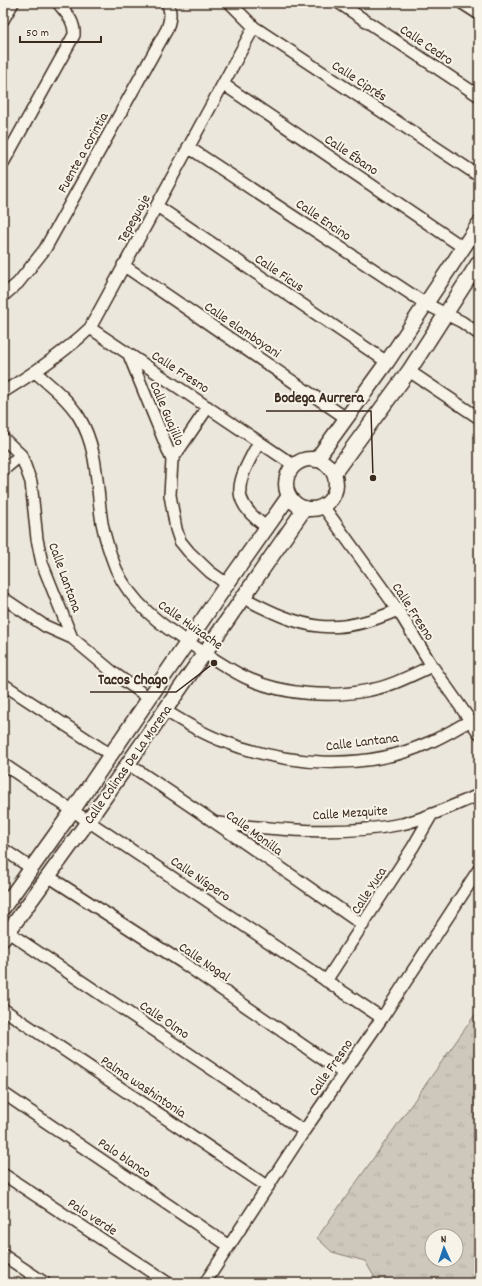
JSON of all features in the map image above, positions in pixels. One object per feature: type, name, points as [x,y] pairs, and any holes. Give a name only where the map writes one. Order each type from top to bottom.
[{"type":"street","points":[[3,20],[13,3]]},
{"type":"street","points":[[3,163],[74,35],[74,27],[71,18],[58,3]]},
{"type":"street","name":"Calle Ciprés","points":[[230,3],[254,27],[479,176]]},
{"type":"street","name":"Calle Cedro","points":[[339,3],[479,96]]},
{"type":"street","points":[[462,3],[479,14]]},
{"type":"street","name":"Fuente a corintia","points":[[3,296],[18,283],[45,249],[167,29],[170,21],[168,8]]},
{"type":"street","name":"Tepeguaje","points":[[3,392],[35,372],[77,340],[90,328],[254,27]]},
{"type":"street","name":"Calle Ébano","points":[[223,84],[464,248]]},
{"type":"street","name":"Calle Encino","points":[[188,147],[426,304],[462,322],[479,334]]},
{"type":"street","name":"Calle Ficus","points":[[157,206],[388,362]]},
{"type":"street","points":[[316,460],[388,362],[479,224]]},
{"type":"street","points":[[334,474],[409,371],[479,262]]},
{"type":"street","name":"Calle elamboyani","points":[[123,265],[346,418]]},
{"type":"street","name":"Calle Fresno","points":[[90,328],[295,466]]},
{"type":"street","name":"Calle Guajillo","points":[[129,355],[172,460],[170,495],[176,529],[180,540],[189,552],[210,572],[227,584]]},
{"type":"street","points":[[409,371],[479,418]]},
{"type":"street","name":"Calle Huizache","points":[[35,372],[66,399],[80,418],[90,440],[96,463],[102,523],[117,571],[134,597],[150,615],[188,642],[250,679],[294,692],[319,694],[371,690],[396,682],[432,666]]},
{"type":"street","name":"Calle Guajillo","points":[[172,460],[208,407]]},
{"type":"street","name":"Calle Lantana","points":[[3,438],[21,455],[31,482],[35,526],[42,563],[72,638],[115,674],[149,698]]},
{"type":"street","points":[[259,442],[243,474],[241,497],[242,503],[252,517],[268,528]]},
{"type":"street","points":[[3,470],[21,455]]},
{"type":"street","points":[[308,460],[316,460],[323,462],[334,474],[336,488],[329,502],[317,509],[298,506],[289,496],[286,483],[290,471],[295,466],[308,460]]},
{"type":"street","name":"Calle Colinas De La Morena","points":[[3,908],[73,810],[227,584],[268,528],[289,496]]},
{"type":"street","name":"Calle Fresno","points":[[323,506],[398,610],[432,666],[479,733]]},
{"type":"street","name":"Calle Colinas De La Morena","points":[[5,936],[128,764],[305,508]]},
{"type":"street","points":[[3,598],[45,626],[72,638]]},
{"type":"street","points":[[244,598],[277,615],[296,622],[317,626],[343,626],[363,623],[398,610]]},
{"type":"street","points":[[3,684],[111,755]]},
{"type":"street","name":"Calle Lantana","points":[[164,710],[189,725],[226,743],[273,756],[311,762],[376,758],[406,751],[428,743],[471,720]]},
{"type":"street","name":"Calle Níspero","points":[[3,764],[382,1018]]},
{"type":"street","name":"Calle Monilla","points":[[128,764],[218,823],[247,846],[363,925]]},
{"type":"street","name":"Calle Mezquite","points":[[218,823],[280,829],[338,830],[402,824],[432,814],[479,794]]},
{"type":"street","name":"Calle Yuca","points":[[326,981],[413,848],[432,814]]},
{"type":"street","points":[[3,849],[32,868]]},
{"type":"street","name":"Calle Fresno","points":[[205,1283],[304,1131],[382,1018],[479,869]]},
{"type":"street","name":"Calle Nogal","points":[[48,876],[183,963],[343,1074]]},
{"type":"street","name":"Calle Olmo","points":[[5,936],[304,1131]]},
{"type":"street","name":"Palma washintonia","points":[[3,1009],[268,1187]]},
{"type":"street","name":"Palo blanco","points":[[3,1093],[229,1246]]},
{"type":"street","name":"Palo verde","points":[[3,1174],[168,1283]]},
{"type":"street","points":[[3,1256],[45,1283]]},
{"type":"green space","points":[[479,1009],[479,1283],[378,1283],[365,1261],[332,1252],[317,1238]]},
{"type":"place","name":"Bodega Aurrera","points":[[373,478]]},
{"type":"place","name":"Tacos Chago","points":[[214,663]]}]
